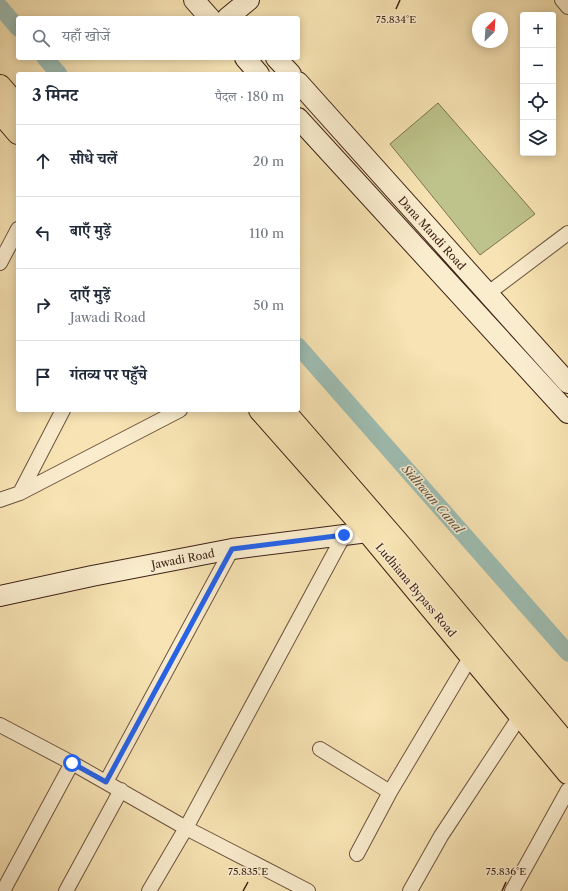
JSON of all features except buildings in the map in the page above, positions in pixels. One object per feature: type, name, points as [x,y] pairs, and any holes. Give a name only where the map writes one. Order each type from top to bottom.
[{"type":"highway","points":[[0,86],[16,105]]},
{"type":"highway","points":[[0,112],[16,131]]},
{"type":"highway","name":"Ludhiana Bypass Road","points":[[262,412],[368,532],[568,773]]},
{"type":"highway","name":"Ludhiana Bypass Road","points":[[285,412],[400,545],[568,746]]},
{"type":"street","points":[[194,0],[208,16]]},
{"type":"street","points":[[562,0],[568,7]]},
{"type":"street","points":[[247,60],[257,72]]},
{"type":"street","points":[[278,60],[288,72]]},
{"type":"street","name":"Dana Mandi Road","points":[[300,84],[486,294],[568,383]]},
{"type":"street","points":[[300,120],[568,413]]},
{"type":"street","points":[[0,263],[16,233]]},
{"type":"street","points":[[486,294],[568,233]]},
{"type":"street","points":[[20,493],[62,412]]},
{"type":"street","points":[[0,500],[20,493],[176,412]]},
{"type":"street","name":"Jawadi Road","points":[[0,596],[92,576],[232,549],[368,532]]},
{"type":"street","points":[[149,891],[186,828],[344,535]]},
{"type":"street","points":[[106,782],[232,549]]},
{"type":"street","points":[[357,854],[390,792],[471,656]]},
{"type":"street","points":[[410,891],[441,836],[520,716]]},
{"type":"street","points":[[0,726],[72,763],[186,828],[308,891]]},
{"type":"street","points":[[320,749],[390,792]]},
{"type":"street","points":[[3,891],[72,763]]},
{"type":"street","points":[[66,891],[121,790]]},
{"type":"street","points":[[512,891],[568,790]]},
{"type":"green space","points":[[438,103],[535,214],[480,255],[390,144]]},
{"type":"waterway","name":"Sidhwan Canal","points":[[0,7],[16,26]]},
{"type":"waterway","name":"Sidhwan Canal","points":[[47,60],[57,72]]},
{"type":"waterway","name":"Sidhwan Canal","points":[[300,348],[568,653]]},
{"type":"route","points":[[72,763],[106,782],[232,549],[344,535]]}]
